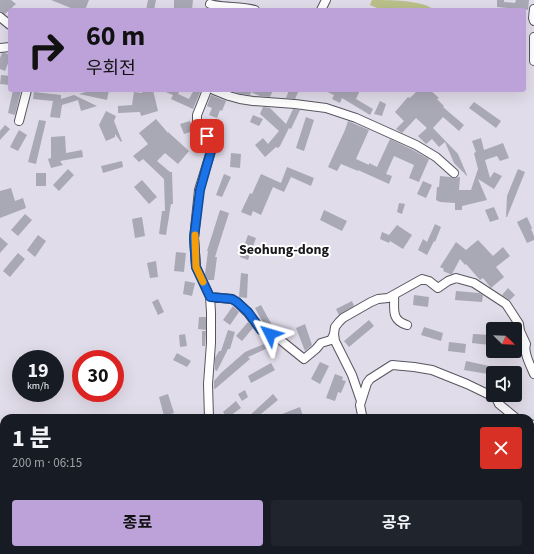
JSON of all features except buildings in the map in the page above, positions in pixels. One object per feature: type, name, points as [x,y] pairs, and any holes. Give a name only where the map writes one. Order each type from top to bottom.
[{"type":"street","points":[[210,5],[249,8]]},
{"type":"street","points":[[534,9],[534,21]]},
{"type":"street","points":[[0,17],[8,23]]},
{"type":"street","points":[[534,37],[534,61]]},
{"type":"street","points":[[19,121],[26,92]]},
{"type":"street","points":[[206,92],[197,115],[197,123],[210,144],[211,151],[200,190],[194,238],[196,267],[210,297],[211,343],[208,384],[209,414]]},
{"type":"street","points":[[219,92],[240,99],[253,101],[326,108],[356,118],[416,145],[436,157],[454,173]]},
{"type":"street","points":[[361,401],[352,375],[335,342],[335,327],[344,318],[375,301],[388,298],[422,280],[429,281],[438,288],[448,281],[456,278],[474,283],[506,304],[519,324],[520,331],[526,344],[524,348],[528,362],[534,374]]},
{"type":"street","points":[[394,295],[394,312],[396,318],[398,321],[407,325]]},
{"type":"street","points":[[210,297],[232,299],[237,302],[248,312],[261,330],[278,338],[304,358],[316,350],[321,343],[331,340],[334,334]]},
{"type":"street","points":[[362,414],[360,405],[367,383],[370,379],[392,365],[432,370],[467,384],[496,398],[499,404],[511,414]]},
{"type":"green space","points":[[372,0],[396,1],[414,2],[431,8],[377,8],[370,5]]},
{"type":"slow traffic","points":[[195,235],[196,267],[203,282]]},
{"type":"district","name":"Seohung-dong","points":[[284,249]]},
{"type":"route","points":[[207,136],[211,151],[200,190],[194,238],[196,267],[210,297],[232,299],[237,302],[248,312],[261,330],[270,334]]}]
